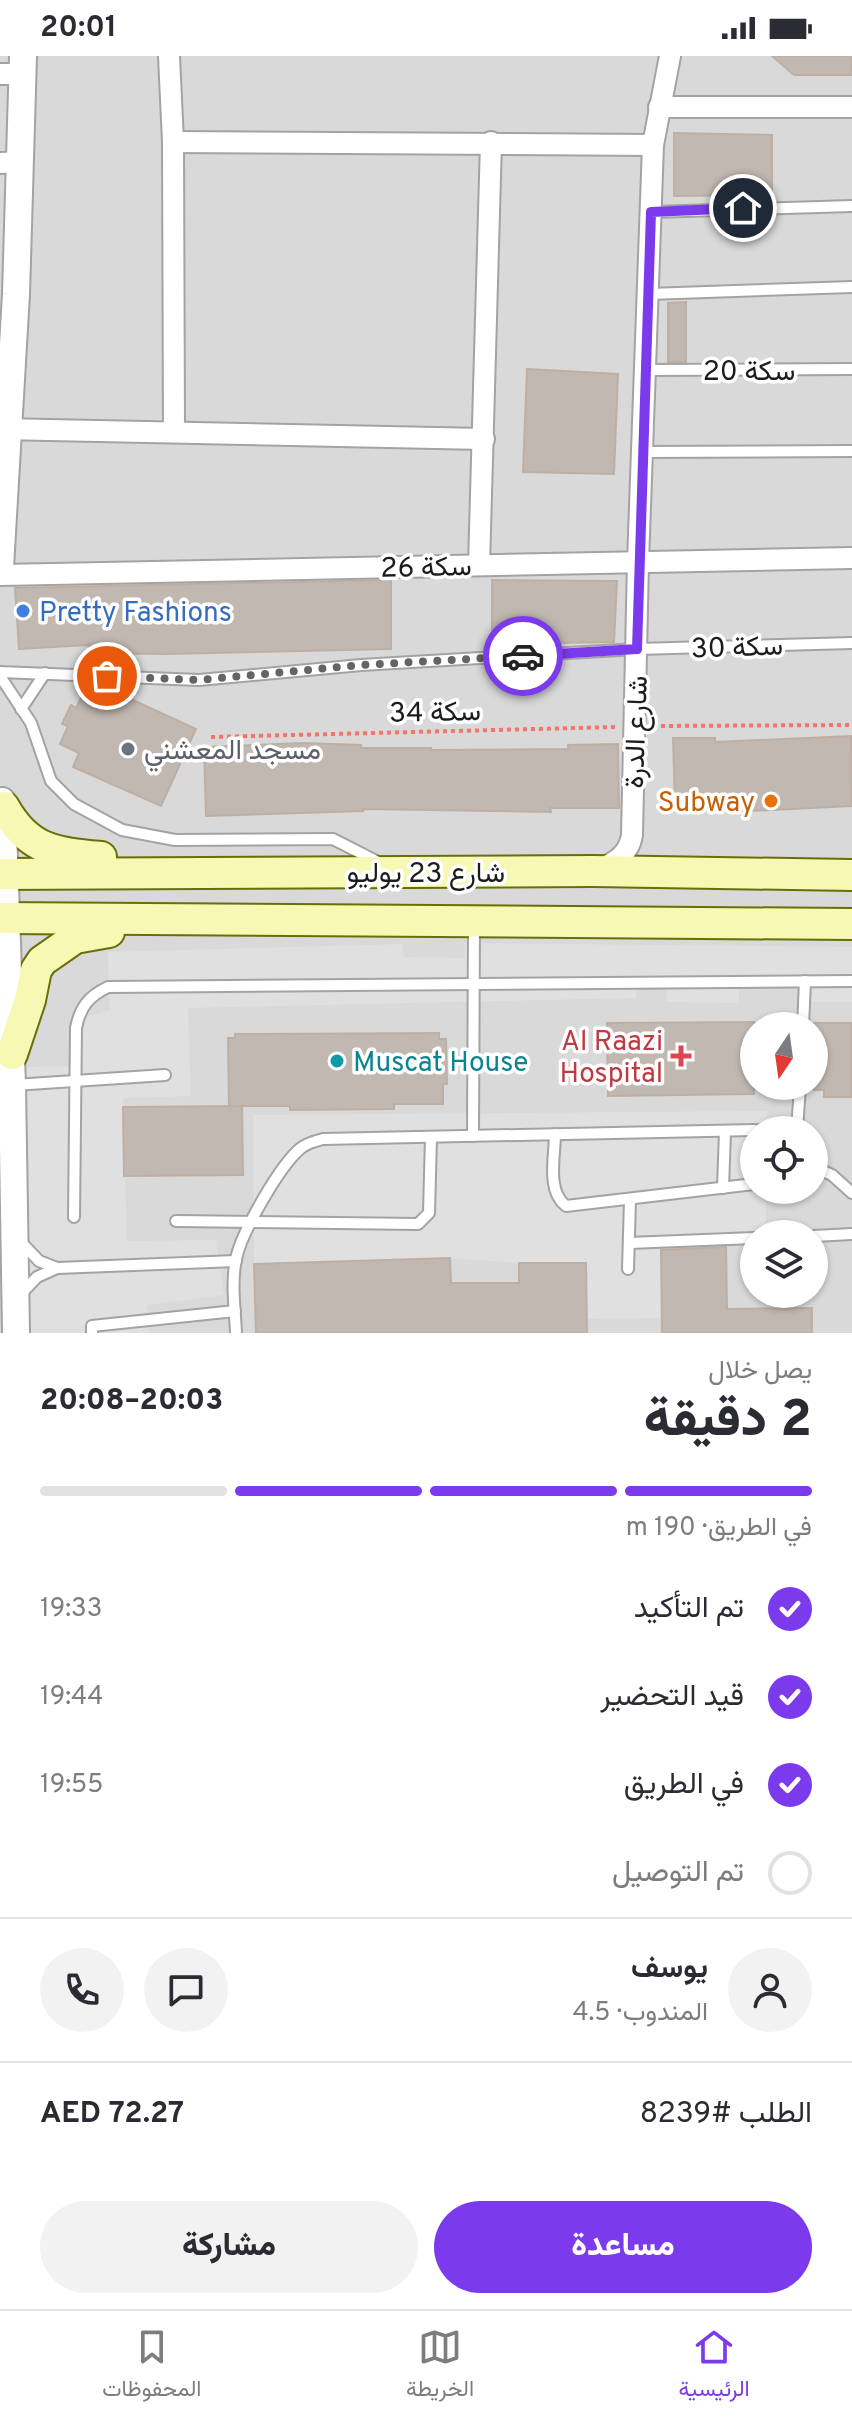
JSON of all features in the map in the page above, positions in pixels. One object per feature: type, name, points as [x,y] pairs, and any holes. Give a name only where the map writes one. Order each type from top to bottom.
[{"type":"main road","points":[[2,801],[13,823],[23,834],[46,848],[60,853],[148,862],[167,873]]},
{"type":"main road","name":"شارع 23 يوليو","points":[[2,874],[672,871],[852,875]]},
{"type":"main road","name":"شارع 23 يوليو","points":[[3,918],[852,924]]},
{"type":"main road","points":[[12,1054],[30,1000],[36,970],[53,952],[85,935],[156,928],[173,920]]},
{"type":"street","points":[[169,56],[173,142],[174,432]]},
{"type":"street","name":"شارع الدرة","points":[[632,835],[653,145],[670,56]]},
{"type":"street","points":[[0,567],[15,68]]},
{"type":"street","points":[[659,107],[852,107]]},
{"type":"street","points":[[173,142],[653,145]]},
{"type":"street","points":[[479,565],[491,142]]},
{"type":"street","points":[[4,429],[484,439]]},
{"type":"street","name":"سكة 26","points":[[0,575],[852,558]]},
{"type":"street","points":[[2,801],[3,918],[12,1054],[16,1333]]},
{"type":"street","points":[[593,871],[623,856],[632,835]]},
{"type":"street","points":[[632,835],[644,859],[658,868],[672,871]]},
{"type":"lane","points":[[651,212],[852,206]]},
{"type":"lane","points":[[649,294],[852,287]]},
{"type":"lane","name":"سكة 20","points":[[646,370],[852,369]]},
{"type":"lane","points":[[644,452],[852,451]]},
{"type":"lane","name":"سكة 30","points":[[0,674],[199,680],[361,665],[637,649],[852,643]]},
{"type":"lane","points":[[21,709],[45,673]]},
{"type":"lane","points":[[0,674],[31,723],[51,781],[74,804],[122,830],[175,840],[333,839],[398,872]]},
{"type":"lane","points":[[473,1136],[474,921]]},
{"type":"lane","points":[[804,1012],[805,981]]},
{"type":"lane","points":[[74,1217],[79,1014],[85,1002],[108,987],[852,981]]},
{"type":"lane","points":[[12,1085],[165,1075]]},
{"type":"lane","points":[[723,1188],[725,1131]]},
{"type":"lane","points":[[236,1333],[236,1261],[250,1221],[293,1156],[312,1141],[740,1131]]},
{"type":"lane","points":[[555,1134],[554,1190],[557,1200],[566,1206],[740,1186]]},
{"type":"lane","points":[[176,1221],[418,1224],[429,1213],[431,1137]]},
{"type":"lane","points":[[828,1173],[852,1193]]},
{"type":"lane","points":[[628,1269],[630,1200]]},
{"type":"lane","points":[[16,1231],[31,1255],[57,1268],[236,1261]]},
{"type":"lane","points":[[828,1235],[852,1234]]},
{"type":"lane","points":[[629,1243],[740,1239]]},
{"type":"lane","points":[[16,1304],[28,1285],[57,1268]]},
{"type":"lane","points":[[92,1333],[92,1326],[235,1311]]},
{"type":"path","name":"سكة 34","points":[[211,737],[852,725]]},
{"type":"shaded area","points":[[0,56],[852,56],[852,1333],[0,1333]]},
{"type":"shaded area","points":[[464,943],[852,947],[852,1002],[802,1002],[801,983],[739,981],[739,1003],[667,1002],[666,978],[638,977],[636,998],[188,1008],[191,1096],[123,1098],[127,1241],[216,1240],[224,1295],[147,1305],[149,1333],[25,1333],[23,1067],[80,1066],[82,1018],[110,1010],[108,952],[402,944],[404,957],[465,958]]},
{"type":"shaded area","points":[[767,1111],[767,1116],[740,1116],[740,1204],[766,1204],[766,1220],[740,1220],[740,1237],[661,1245],[662,1318],[587,1319],[585,1263],[519,1263],[450,1258],[254,1265],[253,1115]]},
{"type":"building","points":[[772,56],[852,56],[852,75],[794,75]]},
{"type":"building","points":[[674,133],[772,135],[772,195],[674,196]]},
{"type":"building","points":[[686,302],[686,362],[668,362],[668,303]]},
{"type":"building","points":[[527,369],[618,374],[614,474],[523,472]]},
{"type":"building","points":[[391,580],[391,649],[166,654],[89,653],[89,645],[19,649],[15,588]]},
{"type":"building","points":[[492,580],[617,581],[614,642],[492,644]]},
{"type":"building","name":"مسجد المعشني","points":[[109,689],[196,729],[161,806],[73,767],[79,753],[60,744],[68,726],[62,724],[71,705],[76,708],[84,692],[104,702]]},
{"type":"building","points":[[851,736],[852,806],[729,812],[728,805],[675,806],[673,738],[715,738],[715,742]]},
{"type":"building","points":[[303,743],[431,750],[568,749],[568,745],[618,744],[619,808],[550,808],[551,812],[363,809],[206,816],[204,747]]},
{"type":"building","name":"Al Raazi Hospital","points":[[740,1022],[740,1094],[608,1096],[607,1023]]},
{"type":"building","points":[[828,1023],[852,1023],[852,1097],[828,1097]]},
{"type":"building","name":"Muscat House","points":[[439,1033],[439,1039],[446,1039],[447,1084],[443,1084],[443,1104],[394,1104],[394,1109],[290,1110],[290,1106],[229,1106],[228,1038],[235,1038],[235,1034]]},
{"type":"building","points":[[242,1106],[243,1175],[124,1176],[123,1107]]},
{"type":"building","points":[[726,1247],[727,1309],[812,1308],[812,1333],[662,1333],[661,1250]]},
{"type":"building","points":[[450,1258],[451,1283],[519,1283],[519,1263],[586,1263],[587,1333],[256,1333],[254,1264]]},
{"type":"way so far","points":[[107,676],[199,680],[361,665],[523,656]]},
{"type":"place","name":"Pretty Fashions","points":[[23,611]]},
{"type":"place","name":"مسجد المعشني","points":[[128,749]]},
{"type":"place","name":"Subway","points":[[771,801]]},
{"type":"place","name":"Al Raazi Hospital","points":[[681,1056]]},
{"type":"place","name":"Muscat House","points":[[337,1061]]},
{"type":"route","points":[[523,656],[637,649],[651,212],[743,208]]}]
